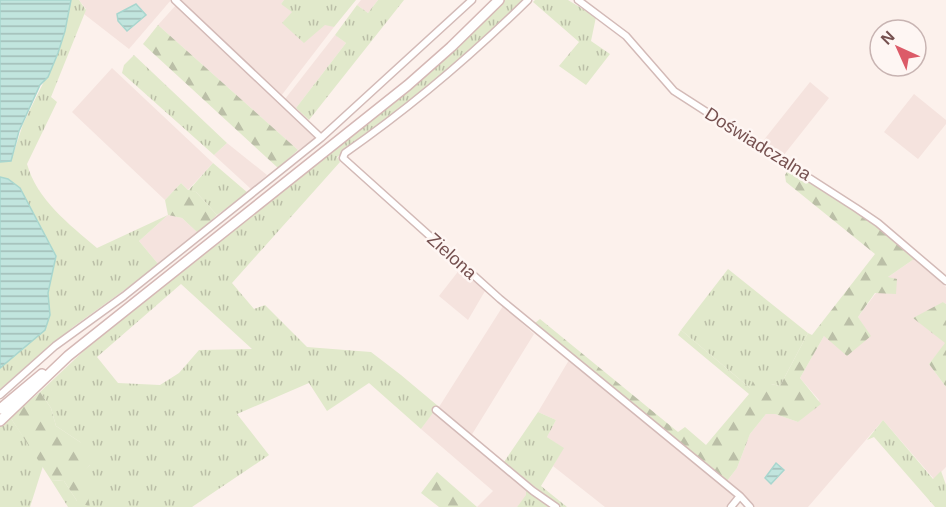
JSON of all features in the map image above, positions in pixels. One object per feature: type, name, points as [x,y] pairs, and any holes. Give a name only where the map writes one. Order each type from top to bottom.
[{"type":"main road","points":[[0,421],[52,369],[408,85],[499,0]]},
{"type":"main road","points":[[0,409],[34,380],[52,369]]},
{"type":"street","points":[[175,0],[321,138]]},
{"type":"street","points":[[0,395],[66,338],[124,296],[321,138],[472,0]]},
{"type":"street","name":"Zielona","points":[[528,0],[460,65],[393,119],[345,153],[343,158],[500,299],[740,496],[750,507]]},
{"type":"street","name":"Doświadczalna","points":[[578,0],[626,36],[674,91],[856,208],[946,281]]},
{"type":"street","points":[[436,410],[533,491],[556,507]]},
{"type":"street","points":[[730,507],[740,496]]},
{"type":"shaded area","points":[[79,0],[171,0],[129,49],[84,14],[86,9]]},
{"type":"shaded area","points":[[179,0],[284,0],[281,4],[334,27],[281,96]]},
{"type":"shaded area","points":[[361,0],[378,0],[368,13],[357,5]]},
{"type":"shaded area","points":[[176,5],[316,138],[298,150],[158,25]]},
{"type":"shaded area","points":[[335,35],[346,43],[296,108],[285,99]]},
{"type":"shaded area","points":[[112,68],[213,163],[188,190],[181,183],[165,200],[72,112]]},
{"type":"shaded area","points":[[810,82],[829,98],[783,156],[763,141]]},
{"type":"shaded area","points":[[914,94],[946,120],[946,124],[918,159],[884,132]]},
{"type":"shaded area","points":[[227,143],[267,175],[251,189],[214,155]]},
{"type":"shaded area","points":[[168,215],[182,218],[198,233],[159,265],[139,241]]},
{"type":"shaded area","points":[[914,259],[946,287],[946,304],[943,302],[945,344],[929,364],[946,387],[946,467],[934,479],[883,420],[808,507],[754,507],[727,481],[737,468],[750,434],[766,414],[775,414],[798,422],[819,400],[800,378],[824,336],[870,336],[858,317],[888,277]]},
{"type":"shaded area","points":[[460,269],[485,291],[468,320],[439,296]]},
{"type":"shaded area","points":[[503,306],[534,334],[471,436],[439,407]]},
{"type":"shaded area","points":[[569,360],[735,496],[728,507],[605,507],[553,466],[563,448],[547,437],[556,420],[538,412]]},
{"type":"shaded area","points":[[433,412],[526,489],[527,495],[517,507],[477,507],[493,491],[421,429]]},
{"type":"green space","points":[[71,0],[79,0],[86,10],[51,97],[57,102],[27,164],[38,189],[46,200],[97,248],[168,215],[139,241],[159,265],[73,327],[0,389],[0,368],[45,330],[50,315],[48,293],[56,256],[3,177],[0,177],[0,162],[11,161],[23,124],[58,53]]},
{"type":"green space","points":[[284,0],[356,0],[334,27],[325,25],[304,43],[282,23],[292,12],[281,4]]},
{"type":"green space","points":[[378,0],[404,0],[309,120],[296,108],[346,43],[335,35],[357,5],[368,13]]},
{"type":"green space","points":[[505,0],[523,0],[464,58],[394,116],[337,157],[340,162],[232,283],[254,309],[265,305],[307,347],[371,352],[401,375],[438,406],[421,429],[369,383],[327,411],[309,383],[237,414],[269,455],[192,507],[68,507],[51,480],[64,481],[77,501],[83,471],[90,465],[80,442],[56,426],[51,408],[40,392],[91,344],[334,151],[460,46]],"holes":[[[181,284],[252,349],[199,350],[179,373],[160,385],[118,383],[97,357]]]},
{"type":"green space","points":[[535,0],[568,0],[596,17],[591,41],[610,54],[586,85],[559,66],[579,42],[533,2]]},
{"type":"green space","points":[[158,25],[298,150],[278,168],[143,44]]},
{"type":"green space","points":[[134,55],[227,143],[214,155],[122,73],[124,65]]},
{"type":"green space","points":[[213,163],[248,193],[217,215],[196,192],[188,191]]},
{"type":"green space","points":[[790,167],[874,225],[914,259],[888,277],[897,279],[896,294],[875,293],[858,317],[871,336],[847,356],[824,336],[800,378],[821,404],[798,422],[775,414],[766,414],[750,434],[737,468],[727,481],[535,323],[540,319],[678,432],[685,427],[706,445],[749,394],[678,335],[681,330],[750,388],[755,376],[765,372],[771,384],[780,386],[808,333],[812,335],[875,254],[786,182],[785,175]]},
{"type":"green space","points":[[181,183],[188,190],[196,192],[217,215],[198,233],[182,218],[168,215],[165,200]]},
{"type":"green space","points":[[728,269],[808,333],[780,386],[771,384],[750,388],[681,330]]},
{"type":"green space","points":[[943,302],[946,304],[946,387],[929,364],[945,343],[913,318]]},
{"type":"green space","points":[[40,392],[51,408],[56,426],[80,442],[94,455],[90,465],[83,472],[90,507],[77,501],[64,481],[51,480],[10,417]]},
{"type":"green space","points":[[538,412],[556,420],[547,437],[564,448],[541,486],[567,507],[560,507],[504,462]]},
{"type":"green space","points":[[10,417],[43,466],[30,507],[0,507],[0,427]]},
{"type":"green space","points":[[883,420],[933,479],[941,471],[946,485],[946,507],[935,507],[874,437],[867,440]]},
{"type":"green space","points":[[437,472],[477,507],[439,507],[421,493]]},
{"type":"green space","points":[[526,489],[550,507],[517,507],[526,495]]},
{"type":"water","points":[[0,0],[71,0],[65,31],[48,77],[40,85],[19,131],[11,161],[0,162]]},
{"type":"water","points":[[136,4],[146,15],[127,31],[118,21],[117,14]]},
{"type":"water","points":[[0,177],[8,179],[20,188],[56,256],[48,293],[50,315],[45,330],[0,368]]},
{"type":"water","points":[[776,463],[784,470],[771,484],[765,478]]}]
